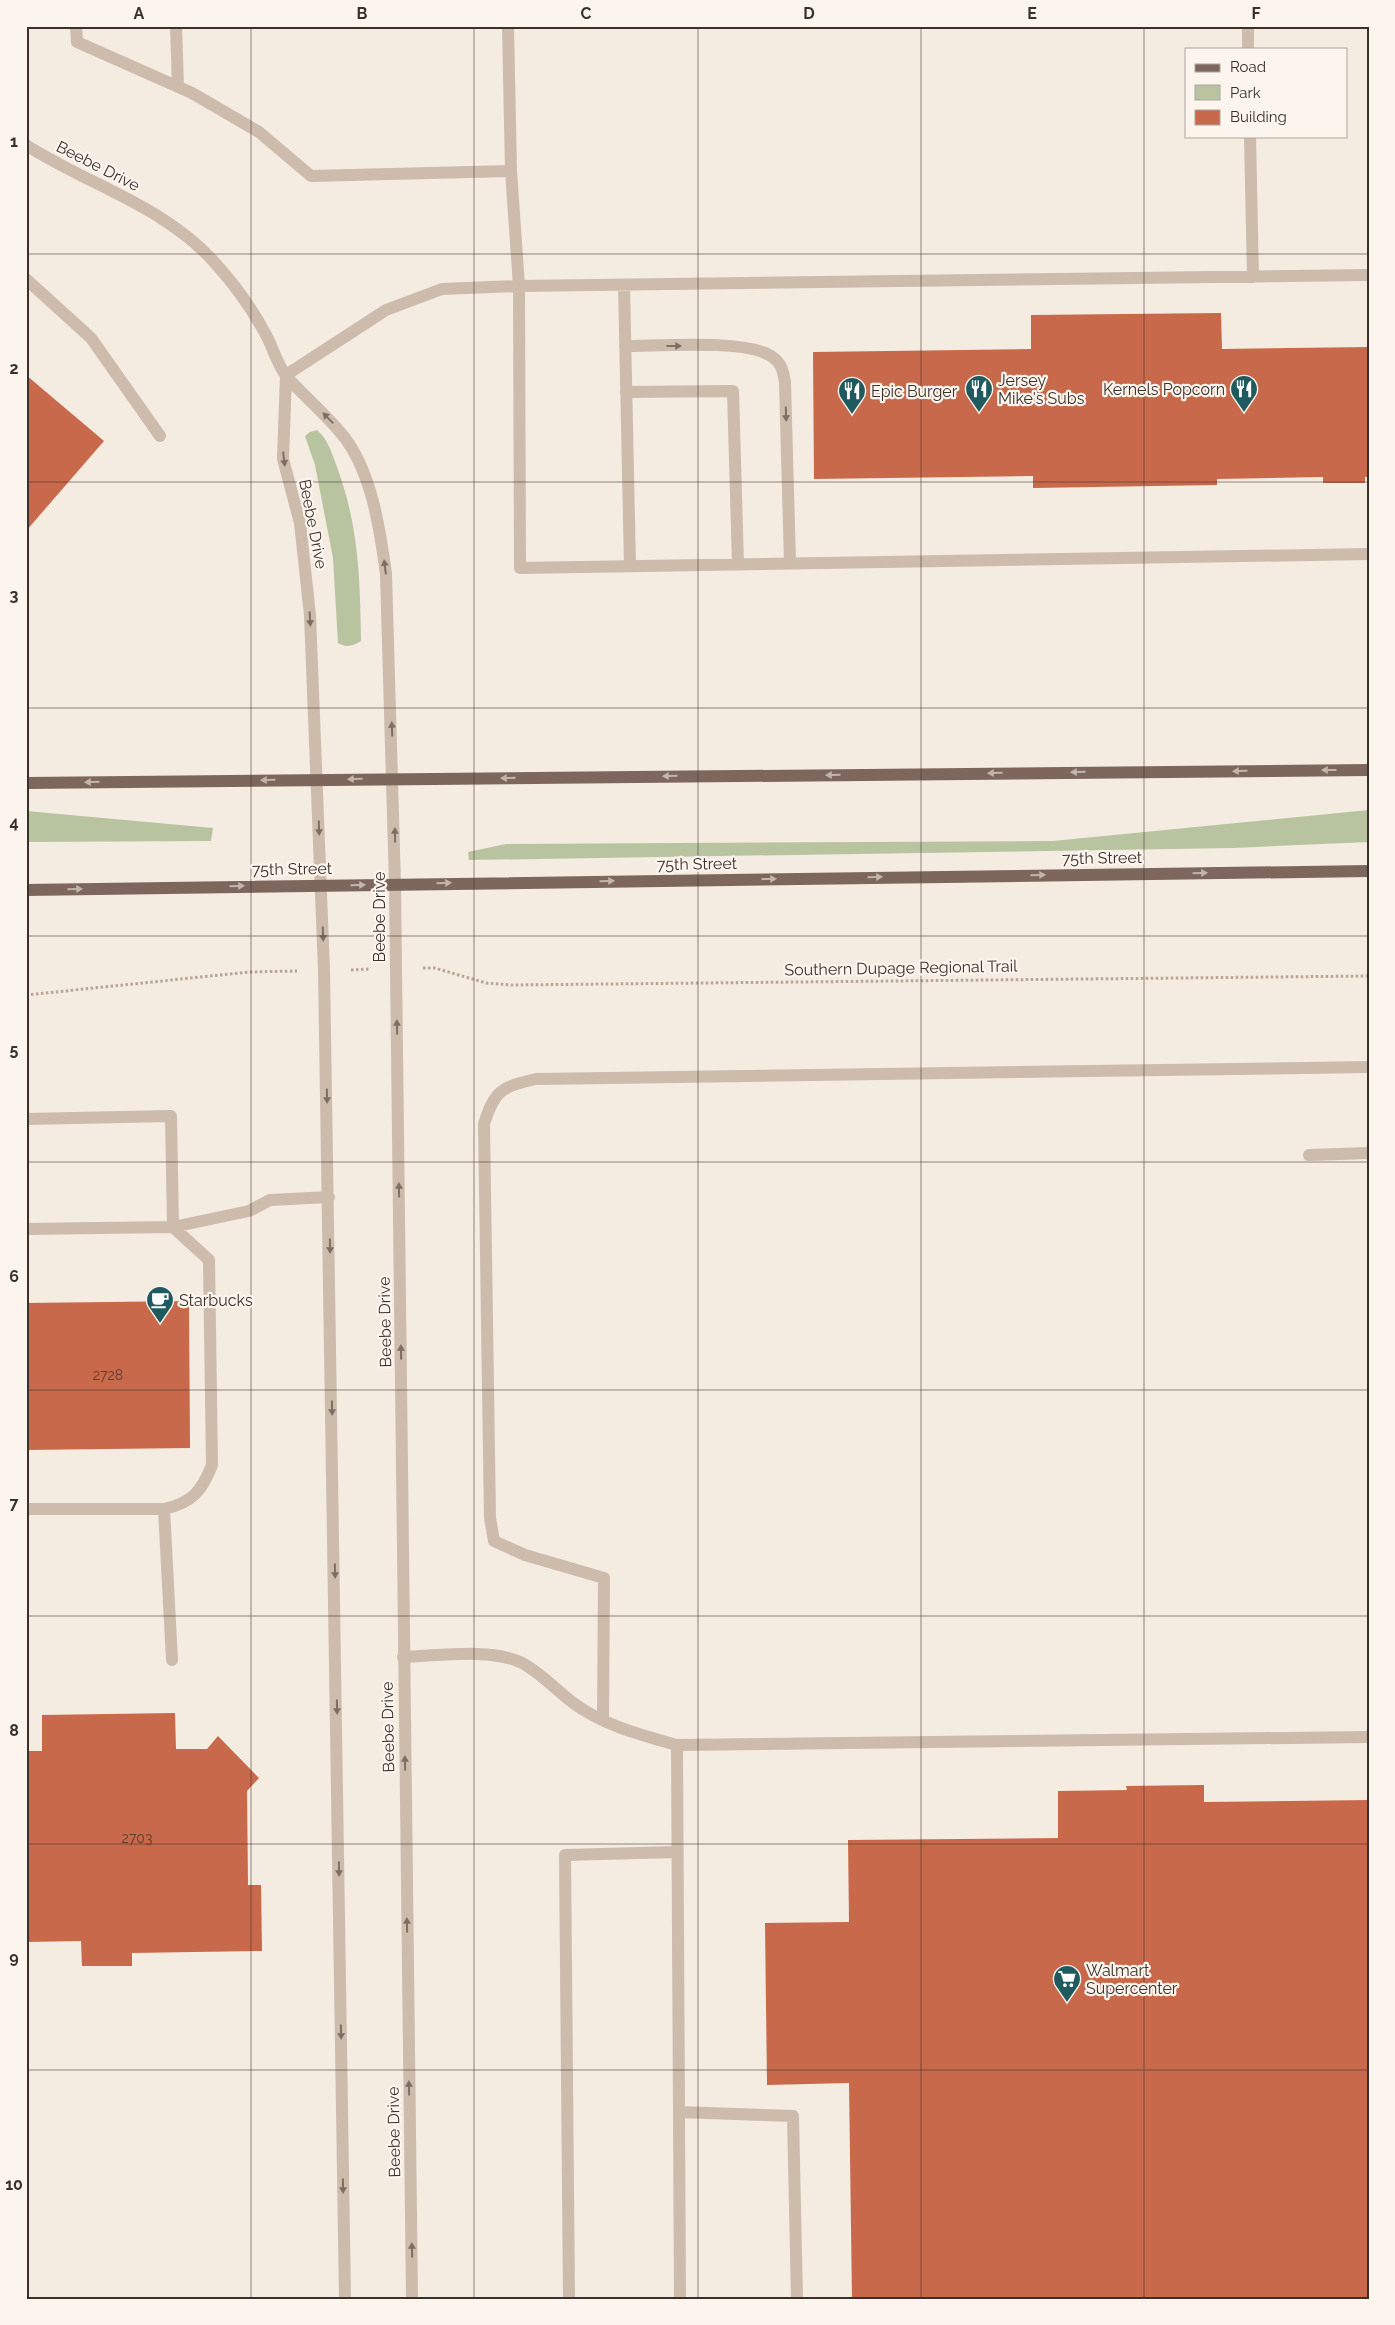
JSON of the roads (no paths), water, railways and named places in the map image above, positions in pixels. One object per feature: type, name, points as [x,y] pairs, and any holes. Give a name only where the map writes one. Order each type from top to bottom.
[{"type":"main road","points":[[26,783],[1369,770]]},
{"type":"main road","name":"75th Street","points":[[26,890],[1369,871]]},
{"type":"street","points":[[76,26],[77,42],[178,87],[259,132],[311,176],[511,171]]},
{"type":"street","points":[[176,26],[178,87]]},
{"type":"street","points":[[508,26],[511,171],[519,286],[520,568],[1369,554]]},
{"type":"street","points":[[1248,26],[1248,48]]},
{"type":"street","points":[[1250,138],[1252,277]]},
{"type":"street","name":"Beebe Drive","points":[[26,145],[46,158],[151,211],[186,236],[213,260],[242,294],[267,336],[286,376],[342,433],[358,460],[378,521],[386,574],[394,778],[412,2299]]},
{"type":"street","points":[[286,376],[386,310],[442,289],[519,286],[1369,275]]},
{"type":"street","points":[[26,279],[91,338],[160,436]]},
{"type":"street","points":[[624,285],[630,566]]},
{"type":"street","points":[[625,346],[758,349],[772,356],[782,366],[785,382],[790,563]]},
{"type":"street","name":"Beebe Drive","points":[[286,376],[283,459],[300,523],[308,585],[321,885],[329,1197],[345,2299]]},
{"type":"street","points":[[626,392],[733,391],[738,564]]},
{"type":"street","points":[[603,1720],[604,1578],[525,1555],[494,1542],[490,1518],[484,1124],[491,1101],[510,1085],[536,1079],[1369,1067]]},
{"type":"street","points":[[26,1119],[171,1116],[173,1227],[210,1260],[212,1465],[206,1480],[196,1495],[180,1506],[164,1509],[26,1509]]},
{"type":"street","points":[[1309,1154],[1369,1153]]},
{"type":"street","points":[[26,1229],[173,1227],[249,1211],[270,1200],[329,1197]]},
{"type":"street","points":[[164,1509],[172,1660]]},
{"type":"street","points":[[403,1656],[491,1655],[521,1662],[573,1703],[603,1720],[637,1734],[677,1745],[1369,1737]]},
{"type":"street","points":[[677,1745],[680,2299]]},
{"type":"street","points":[[569,2299],[565,1855],[677,1852]]},
{"type":"street","points":[[679,2112],[793,2116],[796,2299]]},
{"type":"place","name":"Jersey Mike's Subs","points":[[979,413]]},
{"type":"place","name":"Kernels Popcorn","points":[[1244,413]]},
{"type":"place","name":"Epic Burger","points":[[852,415]]},
{"type":"place","name":"Starbucks","points":[[160,1324]]},
{"type":"place","name":"Walmart Supercenter","points":[[1067,2003]]}]
